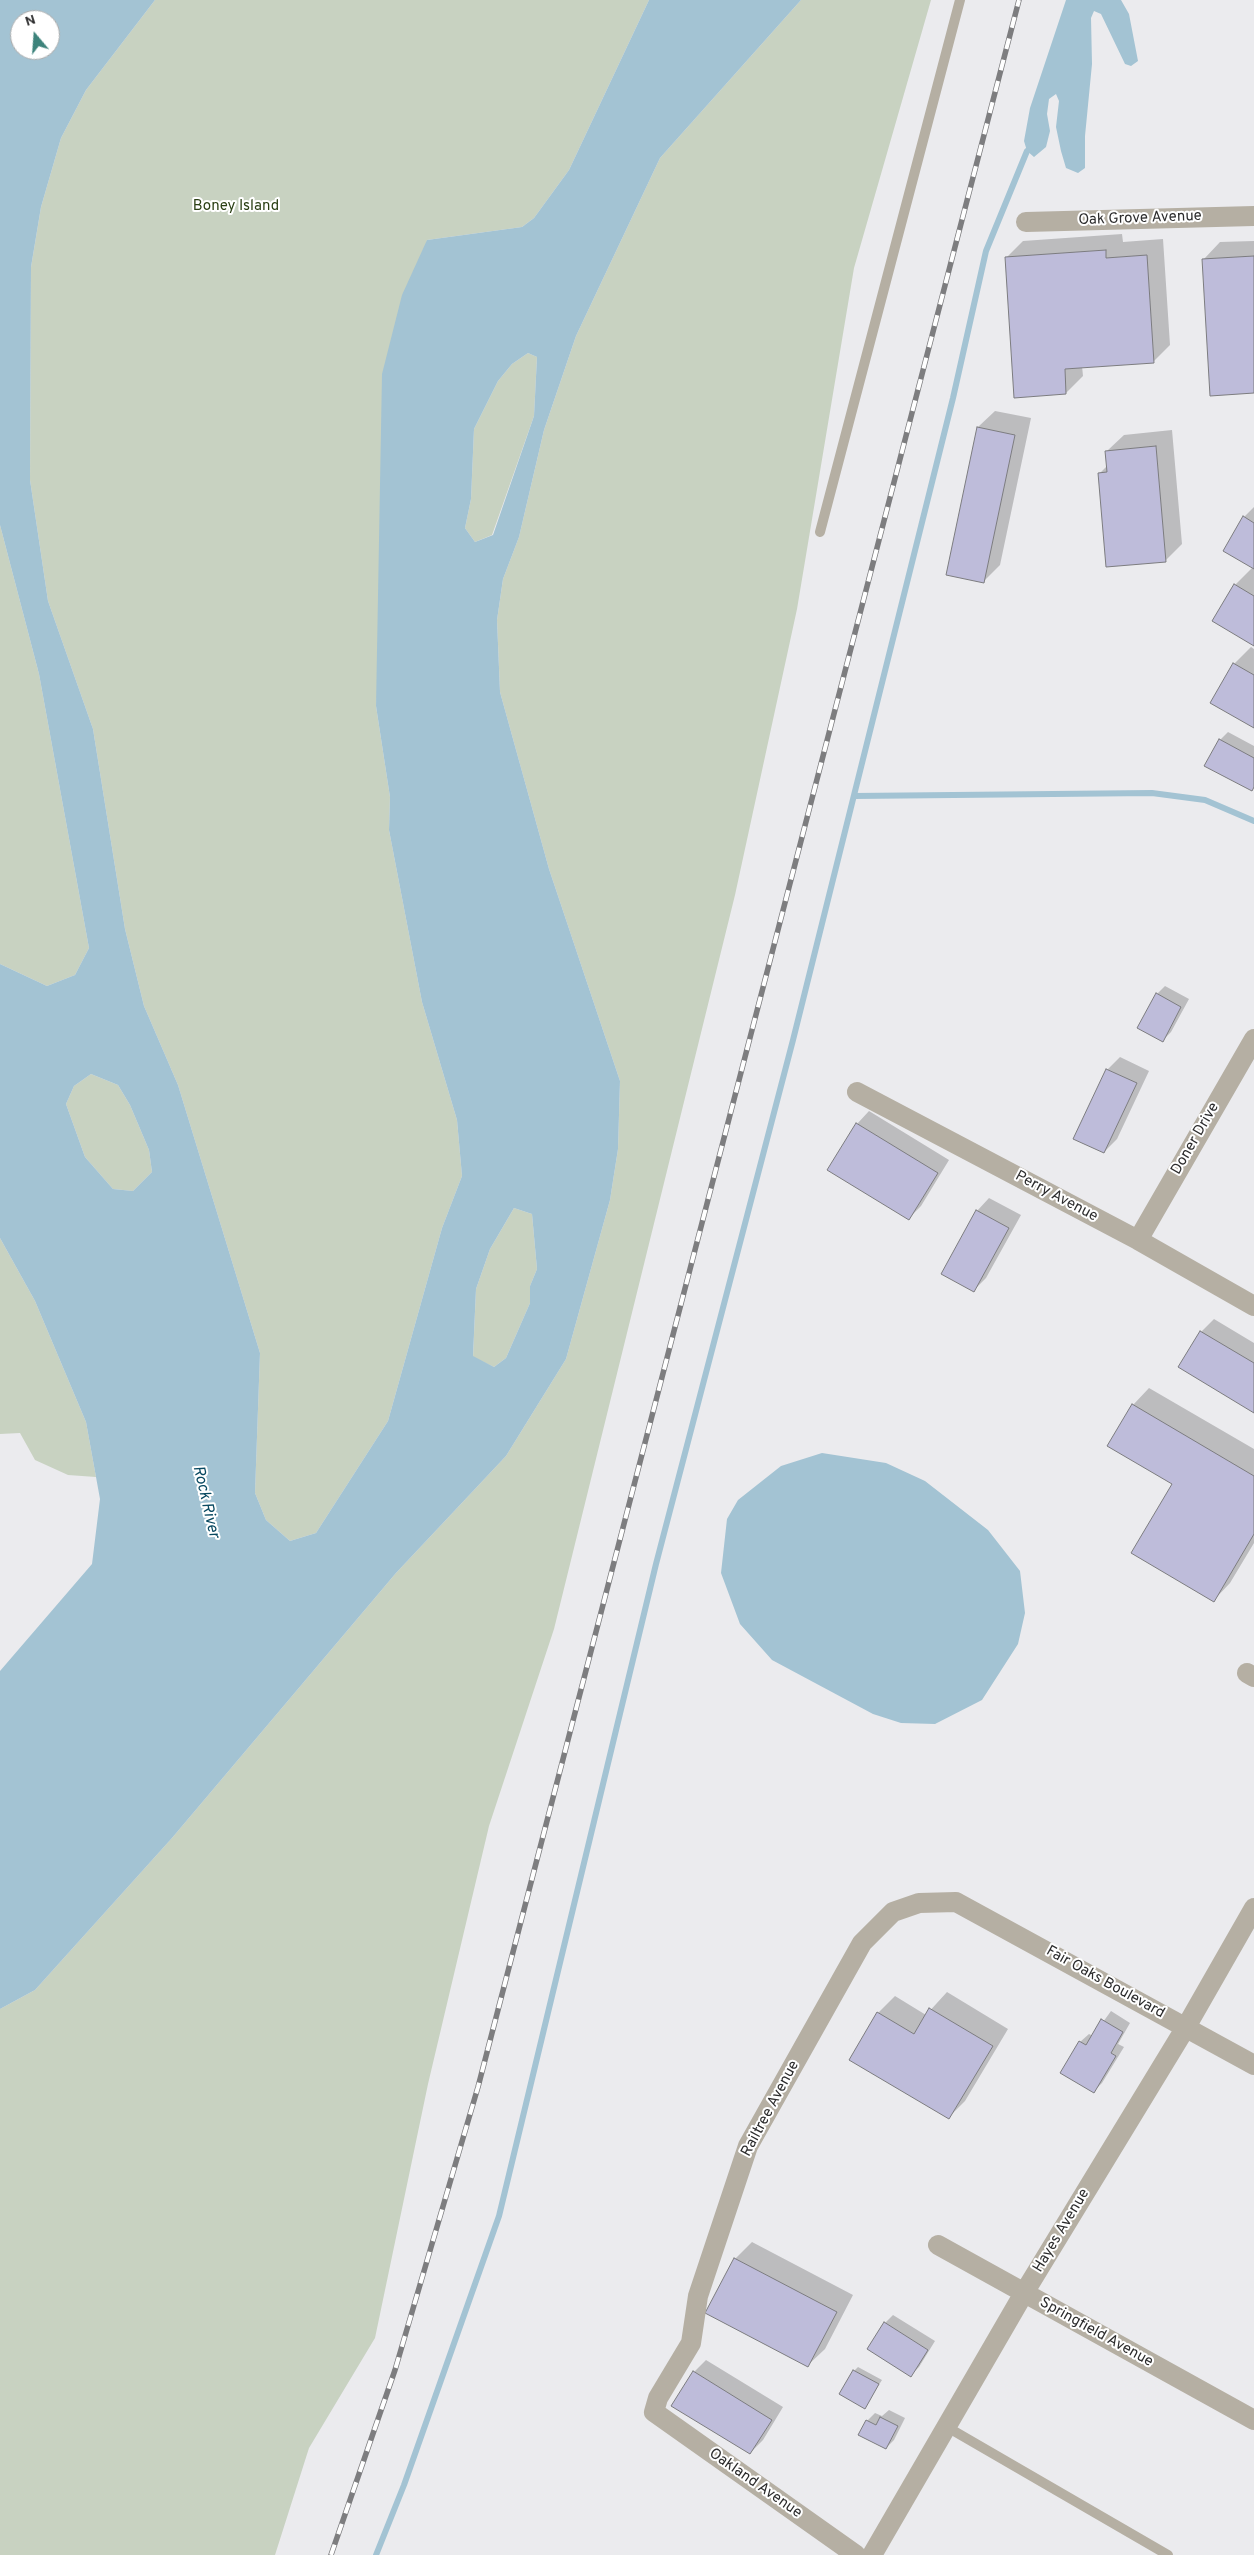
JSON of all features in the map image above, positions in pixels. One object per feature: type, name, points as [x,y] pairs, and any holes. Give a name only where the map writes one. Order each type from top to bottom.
[{"type":"street","name":"Oak Grove Avenue","points":[[1026,222],[1254,216]]},
{"type":"street","name":"Doner Drive","points":[[1138,1240],[1254,1039]]},
{"type":"street","name":"Perry Avenue","points":[[857,1092],[1138,1240],[1254,1306]]},
{"type":"street","name":"Fair Oaks Boulevard","points":[[956,1902],[1254,2065]]},
{"type":"street","name":"Railtree Avenue","points":[[654,2412],[658,2398],[691,2343],[698,2296],[748,2146],[862,1944],[893,1912],[919,1903],[956,1902]]},
{"type":"street","name":"Hayes Avenue","points":[[872,2555],[1024,2293],[1186,2027],[1254,1908]]},
{"type":"street","name":"Springfield Avenue","points":[[938,2245],[1254,2420]]},
{"type":"street","name":"Oakland Avenue","points":[[654,2412],[856,2555]]},
{"type":"lane","points":[[820,532],[960,0]]},
{"type":"lane","points":[[947,2427],[1168,2555]]},
{"type":"green space","name":"Boney Island","points":[[155,0],[649,0],[569,170],[534,218],[522,227],[427,240],[376,706],[390,797],[389,830],[422,1002],[457,1120],[462,1176],[442,1228],[388,1421],[316,1533],[290,1541],[266,1520],[255,1493],[260,1353],[178,1085],[144,1006],[125,929],[93,729],[48,601],[30,480],[31,267],[41,207],[61,138],[86,90]]},
{"type":"green space","points":[[801,0],[931,0],[854,268],[797,609],[735,895],[554,1629],[489,1826],[428,2084],[375,2338],[309,2448],[275,2555],[0,2555],[0,2009],[35,1990],[172,1838],[396,1573],[506,1456],[566,1359],[610,1200],[618,1149],[620,1081],[549,869],[500,692],[497,620],[503,579],[519,537],[544,430],[576,336],[660,158]]},
{"type":"green space","points":[[528,353],[537,357],[534,416],[492,535],[475,542],[465,528],[471,499],[474,429],[498,381],[512,364]]},
{"type":"green space","points":[[0,525],[39,674],[89,948],[75,975],[47,986],[0,964]]},
{"type":"green space","points":[[91,1074],[118,1085],[130,1105],[149,1150],[152,1172],[133,1191],[113,1189],[85,1157],[66,1104],[74,1086]]},
{"type":"green space","points":[[514,1208],[532,1214],[537,1269],[530,1286],[530,1303],[506,1358],[494,1367],[473,1357],[476,1289],[490,1249]]},
{"type":"green space","points":[[0,1238],[35,1301],[86,1422],[96,1477],[68,1475],[35,1460],[20,1433],[0,1434]]},
{"type":"water","name":"Rock River","points":[[0,0],[155,0],[86,90],[61,138],[41,207],[31,267],[30,480],[48,601],[93,729],[125,929],[144,1006],[178,1085],[260,1353],[255,1493],[266,1520],[290,1541],[316,1533],[388,1421],[442,1228],[462,1176],[457,1120],[422,1002],[389,830],[390,797],[376,706],[382,374],[402,295],[427,240],[522,227],[534,218],[569,170],[649,0],[801,0],[660,158],[576,336],[544,430],[519,537],[503,579],[497,620],[500,692],[549,869],[620,1081],[618,1149],[610,1200],[566,1359],[506,1456],[396,1573],[172,1838],[35,1990],[0,2009],[0,1671],[92,1564],[100,1499],[86,1422],[35,1301],[0,1238],[0,964],[47,986],[75,975],[89,948],[39,674],[0,525]],"holes":[[[528,353],[537,357],[534,416],[493,535],[475,542],[465,528],[471,499],[474,429],[498,381],[512,364]],[[91,1074],[118,1085],[130,1105],[149,1150],[152,1172],[133,1191],[113,1189],[85,1157],[66,1104],[74,1086]],[[514,1208],[532,1214],[537,1269],[530,1286],[530,1303],[506,1358],[494,1367],[473,1356],[476,1289],[490,1249]]]},
{"type":"water","points":[[1066,0],[1121,0],[1129,14],[1138,61],[1131,66],[1125,64],[1101,14],[1094,11],[1091,18],[1092,64],[1085,136],[1085,168],[1078,173],[1066,168],[1061,151],[1056,127],[1059,101],[1056,94],[1049,99],[1047,114],[1050,131],[1046,147],[1034,157],[1027,151],[1024,141],[1030,108]]},
{"type":"water","points":[[822,1453],[886,1463],[925,1481],[988,1530],[1020,1571],[1025,1613],[1018,1644],[982,1700],[935,1724],[901,1723],[873,1714],[772,1660],[740,1624],[721,1573],[727,1519],[738,1500],[781,1466]]},
{"type":"building","points":[[1106,250],[1106,258],[1147,255],[1154,363],[1065,369],[1066,394],[1014,398],[1005,257]]},
{"type":"building","points":[[1254,256],[1254,393],[1210,396],[1202,259]]},
{"type":"building","points":[[977,427],[1015,435],[984,583],[946,575]]},
{"type":"building","points":[[1156,446],[1166,562],[1106,567],[1098,473],[1107,472],[1105,451]]},
{"type":"building","points":[[1243,516],[1254,523],[1254,569],[1223,551]]},
{"type":"building","points":[[1234,584],[1254,596],[1254,646],[1212,621]]},
{"type":"building","points":[[1233,663],[1254,675],[1254,728],[1210,703]]},
{"type":"building","points":[[1219,739],[1254,758],[1254,787],[1252,791],[1204,766]]},
{"type":"building","points":[[1156,993],[1181,1007],[1163,1042],[1137,1028]]},
{"type":"building","points":[[1106,1069],[1137,1083],[1104,1153],[1073,1139]]},
{"type":"building","points":[[856,1123],[938,1173],[909,1220],[827,1170]]},
{"type":"building","points":[[976,1210],[1009,1228],[974,1292],[941,1274]]},
{"type":"building","points":[[1200,1331],[1254,1363],[1254,1413],[1178,1367]]},
{"type":"building","points":[[1132,1404],[1254,1476],[1254,1534],[1214,1602],[1131,1553],[1172,1484],[1107,1446]]},
{"type":"building","points":[[929,2008],[993,2046],[949,2119],[849,2060],[877,2012],[914,2034]]},
{"type":"building","points":[[1101,2019],[1123,2032],[1111,2053],[1116,2056],[1094,2093],[1060,2073],[1079,2041],[1086,2045]]},
{"type":"building","points":[[734,2258],[837,2312],[808,2367],[705,2313]]},
{"type":"building","points":[[884,2322],[928,2350],[911,2377],[867,2349]]},
{"type":"building","points":[[853,2370],[879,2384],[865,2409],[839,2394]]},
{"type":"building","points":[[693,2371],[772,2420],[750,2454],[671,2406]]},
{"type":"building","points":[[880,2417],[898,2426],[886,2449],[858,2435],[866,2420],[876,2425]]},
{"type":"waterway","points":[[376,2555],[404,2485],[499,2216],[656,1564],[793,1040],[953,398],[986,251],[1027,151]]},
{"type":"waterway","points":[[854,796],[1152,793],[1205,800],[1254,821]]},
{"type":"railway","points":[[331,2555],[395,2370],[478,2087],[1019,0]]}]
